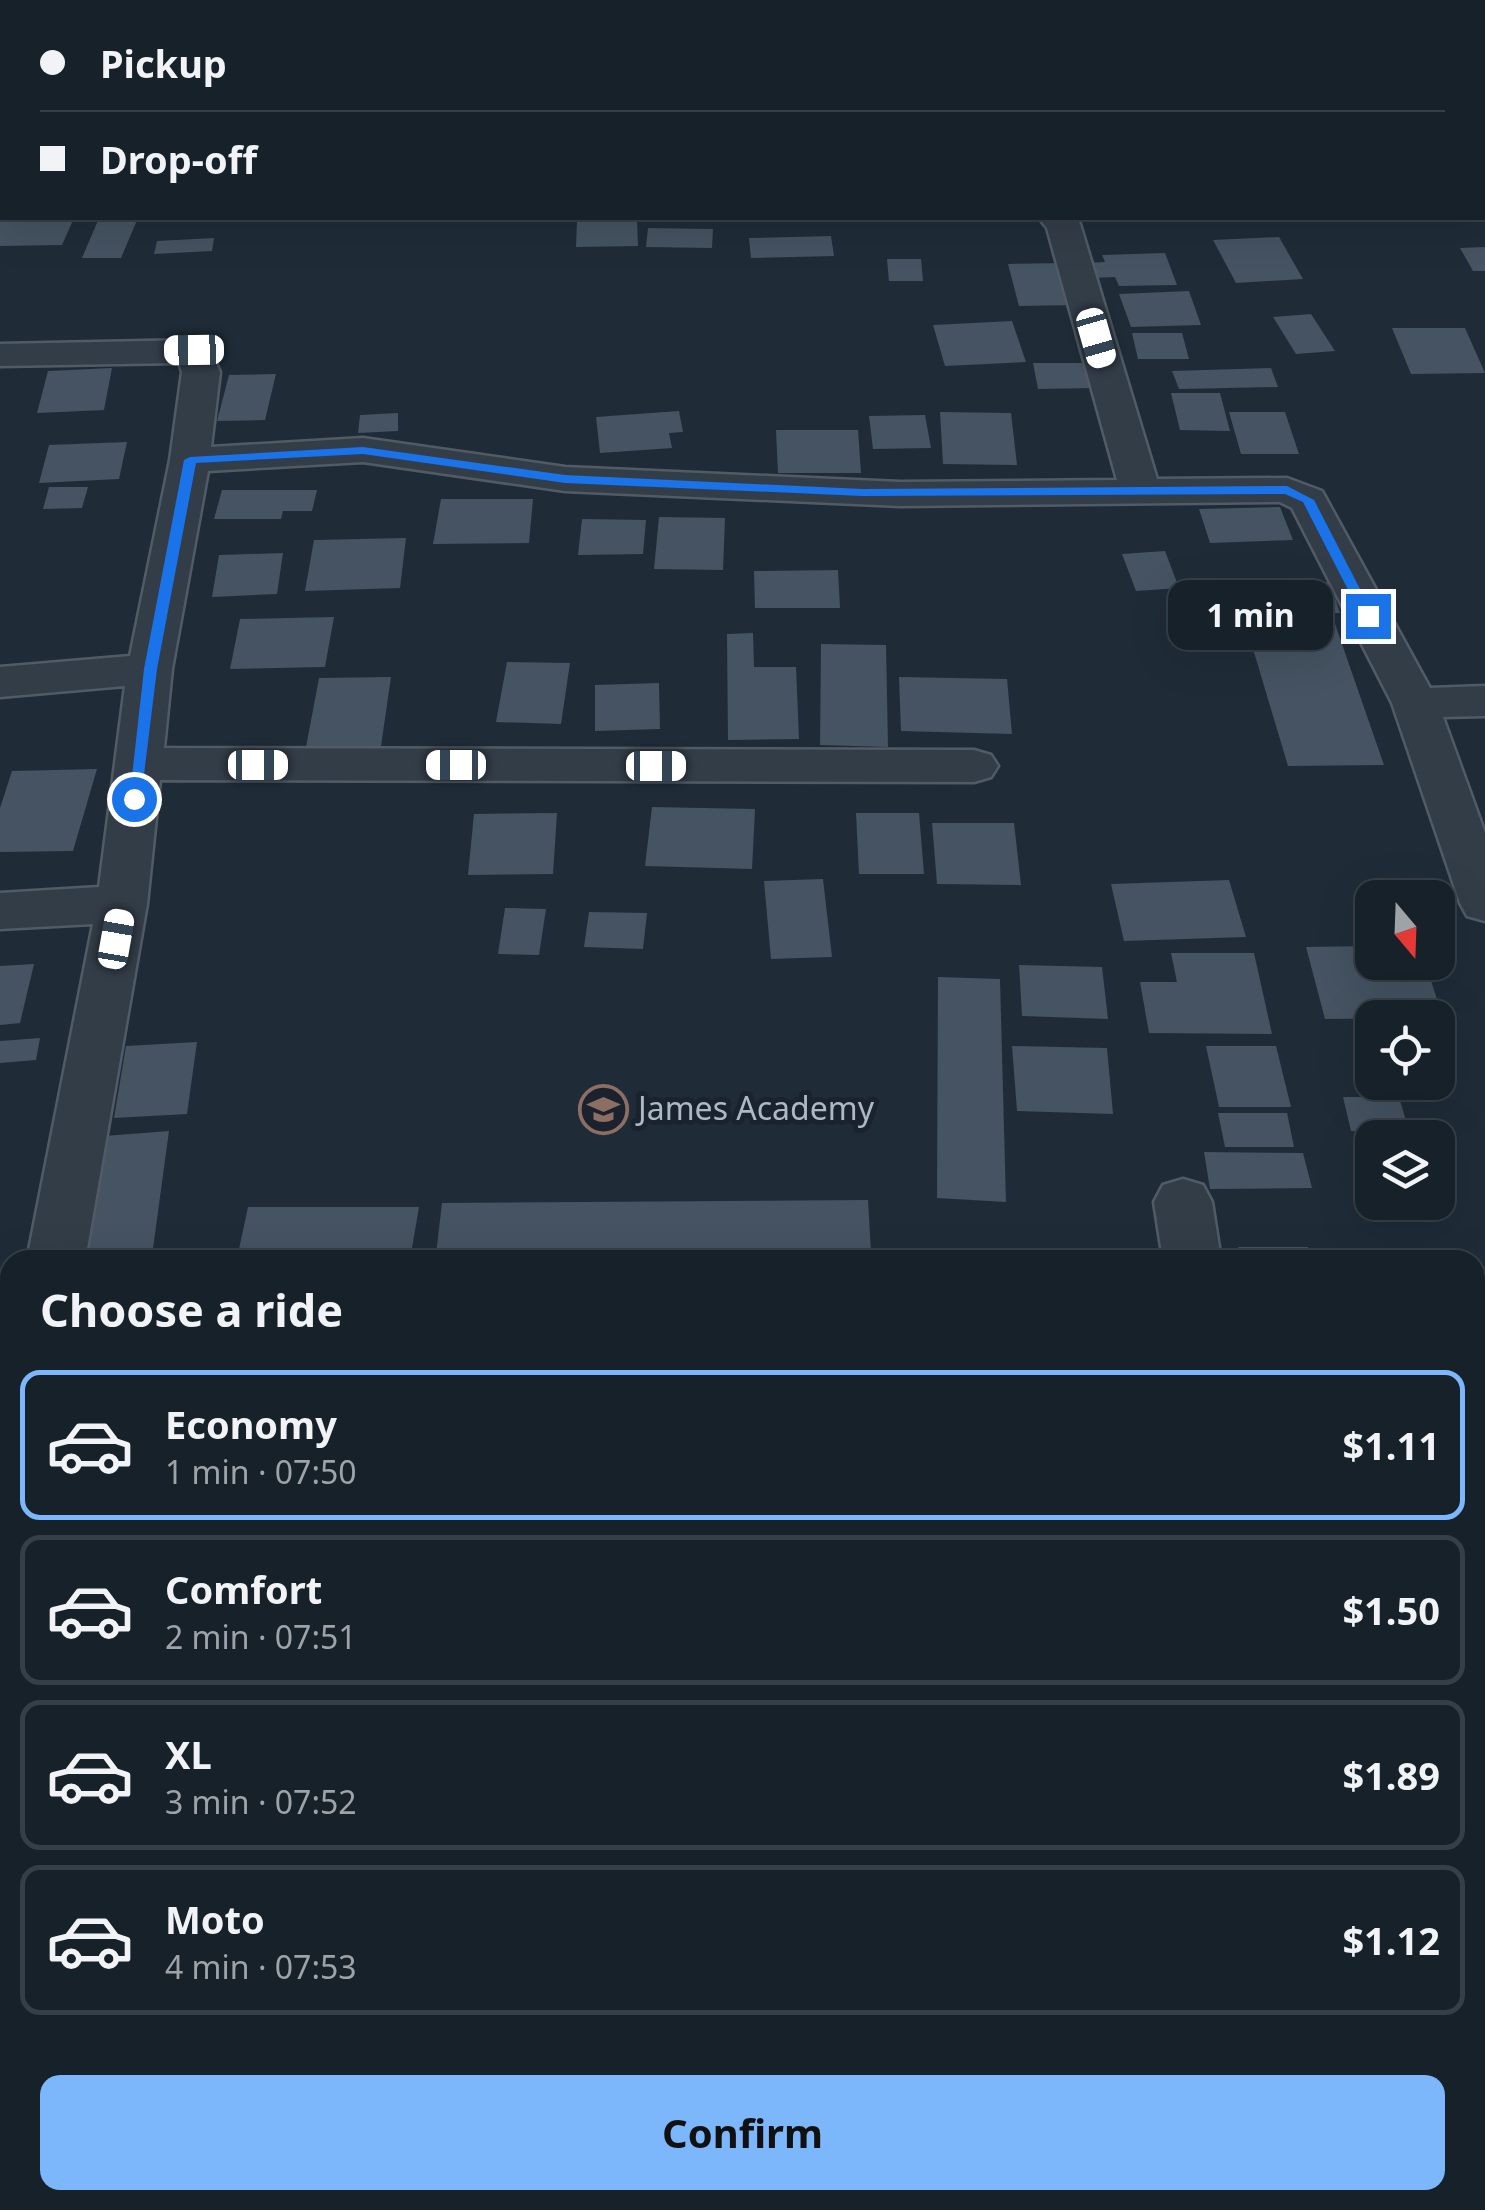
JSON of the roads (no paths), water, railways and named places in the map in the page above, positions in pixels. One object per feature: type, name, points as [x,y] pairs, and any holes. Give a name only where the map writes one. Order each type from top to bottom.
[{"type":"street","points":[[1058,220],[1063,224],[1140,491]]},
{"type":"street","points":[[0,355],[194,350],[201,372],[190,460],[150,669],[122,904],[58,1250]]},
{"type":"street","points":[[190,460],[363,450],[565,479],[900,494],[1287,490],[1308,500],[1415,703],[1485,903]]},
{"type":"street","points":[[0,682],[150,669]]},
{"type":"street","points":[[1415,703],[1485,702]]},
{"type":"street","points":[[138,764],[974,766]]},
{"type":"street","points":[[0,912],[122,904]]},
{"type":"street","points":[[1183,1202],[1190,1250]]},
{"type":"place","name":"James Academy","points":[[603,1109]]}]
